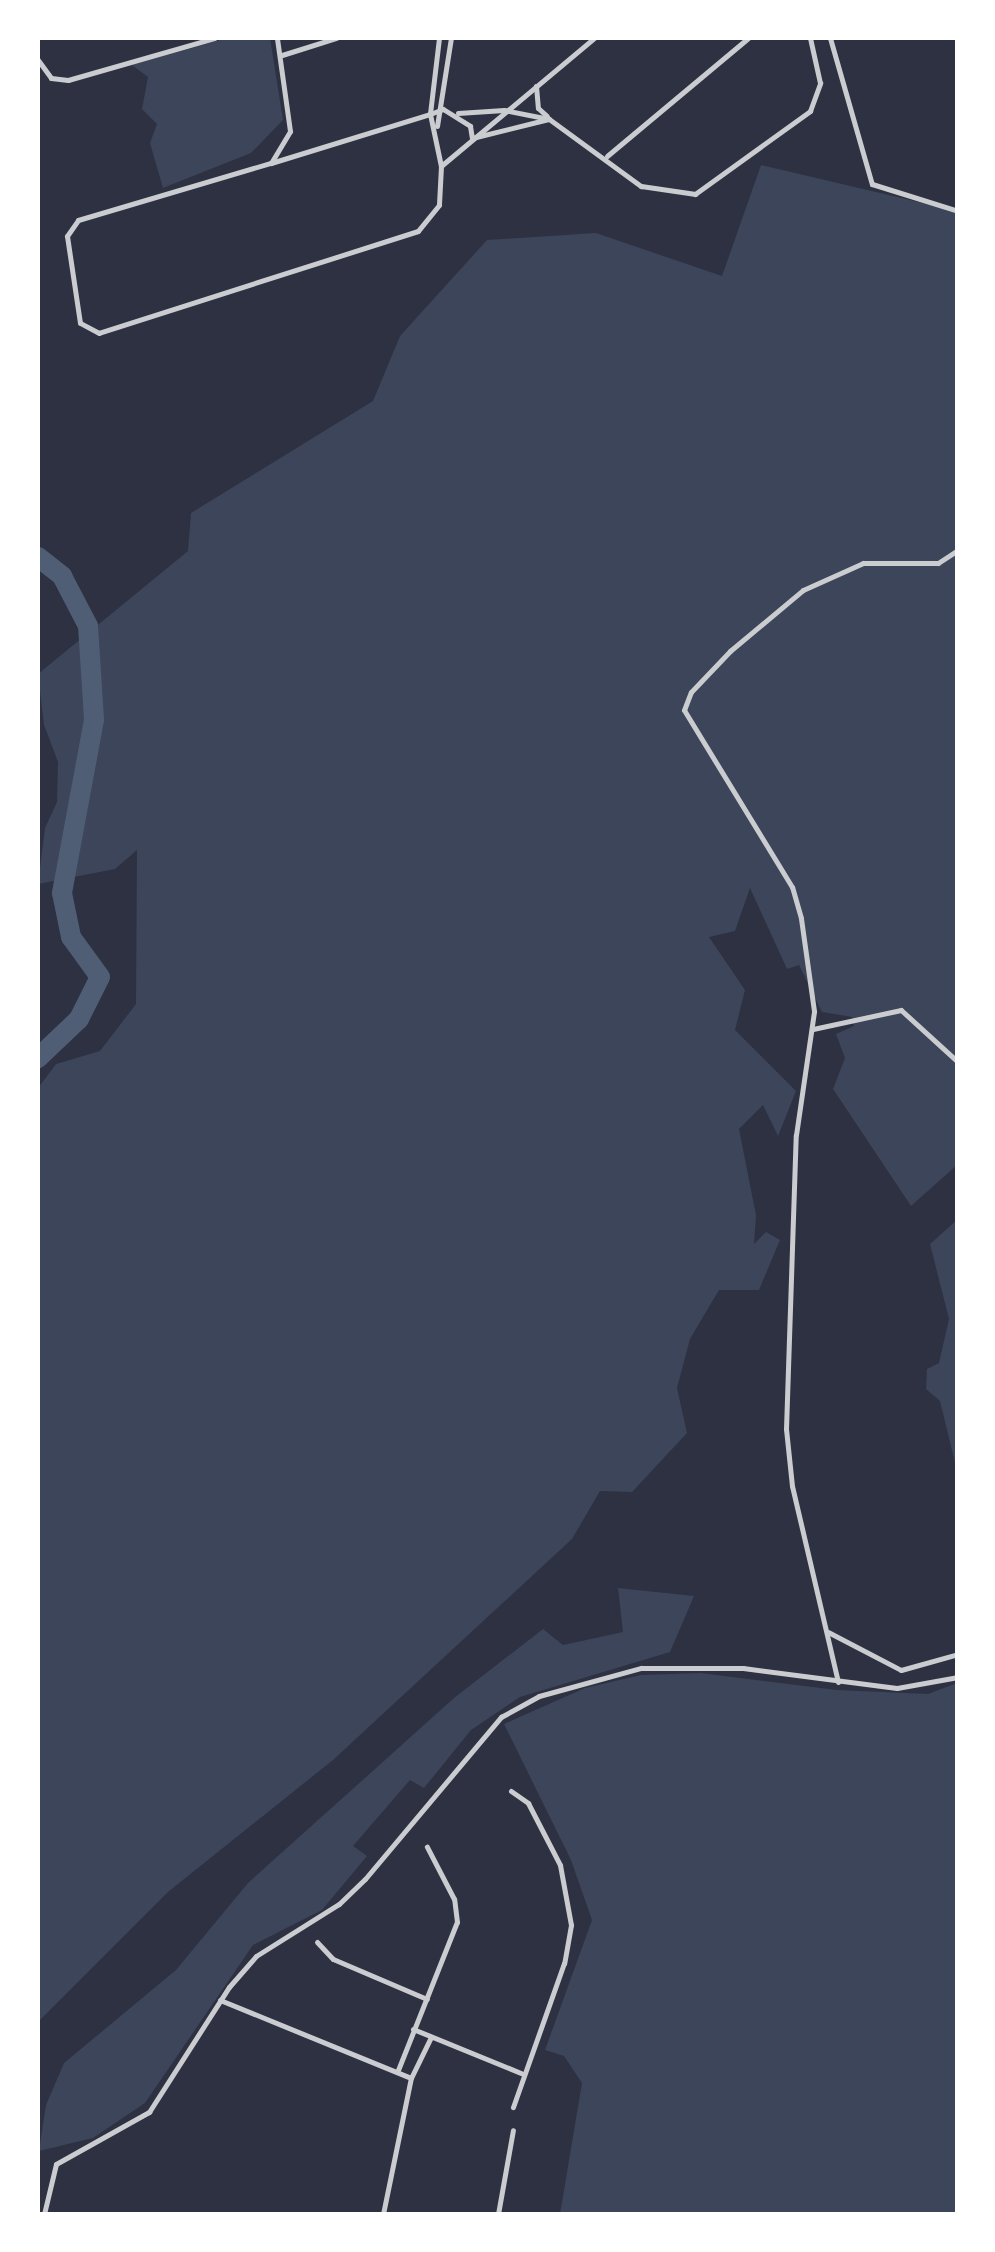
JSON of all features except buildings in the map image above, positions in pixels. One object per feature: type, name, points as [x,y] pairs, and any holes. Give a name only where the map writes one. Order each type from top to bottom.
[{"type":"street","points":[[38,60],[43,73],[68,80],[214,38]]},
{"type":"street","points":[[271,163],[290,131],[277,38]]},
{"type":"street","points":[[282,56],[336,38]]},
{"type":"street","points":[[438,38],[430,114],[442,166],[439,205],[418,231],[99,333],[80,323],[67,236],[78,220],[271,163],[430,114],[443,109],[478,116],[504,110],[549,118]]},
{"type":"street","points":[[436,129],[443,109],[451,38]]},
{"type":"street","points":[[442,166],[594,38]]},
{"type":"street","points":[[607,156],[748,38]]},
{"type":"street","points":[[536,86],[538,108],[549,118],[652,190],[708,189],[810,111],[820,83],[810,38]]},
{"type":"street","points":[[830,38],[868,179],[934,206],[958,211]]},
{"type":"street","points":[[454,112],[472,138]]},
{"type":"street","points":[[472,138],[549,118]]},
{"type":"street","points":[[838,1682],[792,1486],[786,1430],[796,1135],[812,1029],[792,886],[696,739],[686,702],[730,652],[837,571],[863,564],[938,563],[958,550]]},
{"type":"street","points":[[812,1029],[901,1010],[958,1062]]},
{"type":"street","points":[[826,1631],[901,1670],[958,1654]]},
{"type":"street","points":[[44,2214],[54,2168],[149,2112],[220,2000],[256,1956],[339,1904],[481,1735],[539,1696],[641,1668],[684,1666],[898,1688],[958,1677]]},
{"type":"street","points":[[510,1791],[528,1804],[560,1865],[571,1925],[564,1963],[521,2073],[514,2107]]},
{"type":"street","points":[[398,2070],[428,1999],[457,1911],[427,1847]]},
{"type":"street","points":[[317,1942],[332,1959],[428,1999]]},
{"type":"street","points":[[220,2000],[411,2078]]},
{"type":"street","points":[[414,2030],[521,2073]]},
{"type":"street","points":[[382,2214],[411,2078],[430,2037]]},
{"type":"street","points":[[498,2214],[513,2130]]},
{"type":"shaded area","points":[[227,38],[270,38],[283,120],[251,153],[163,188],[150,143],[157,124],[142,109],[148,77],[132,65]]},
{"type":"shaded area","points":[[761,165],[957,211],[957,1165],[911,1206],[833,1089],[845,1058],[836,1034],[854,1026],[852,1017],[822,1012],[799,965],[787,969],[750,888],[735,931],[709,937],[745,990],[735,1030],[796,1091],[778,1136],[763,1105],[739,1129],[756,1215],[754,1244],[766,1232],[780,1240],[759,1290],[719,1290],[690,1339],[677,1388],[687,1433],[632,1492],[600,1491],[572,1539],[333,1760],[168,1892],[38,2022],[38,1088],[56,1064],[100,1051],[136,1004],[137,850],[115,869],[38,884],[45,828],[57,802],[58,762],[44,725],[38,674],[188,551],[191,513],[373,401],[400,336],[487,240],[596,233],[722,276]]},
{"type":"shaded area","points":[[957,1220],[957,1471],[940,1401],[926,1389],[927,1369],[939,1363],[949,1319],[930,1244]]},
{"type":"shaded area","points":[[618,1588],[694,1596],[670,1652],[520,1697],[471,1730],[424,1788],[410,1780],[353,1846],[367,1856],[322,1910],[253,1945],[145,2103],[93,2138],[39,2151],[46,2105],[64,2063],[176,1970],[248,1883],[454,1698],[543,1629],[563,1645],[623,1632]]},
{"type":"shaded area","points":[[701,1673],[837,1690],[928,1694],[957,1683],[957,2214],[560,2214],[582,2083],[564,2056],[545,2050],[592,1920],[571,1860],[504,1724],[585,1688],[641,1675]]},
{"type":"waterway","points":[[38,557],[62,576],[88,626],[94,720],[62,893],[71,937],[100,977],[79,1019],[38,1058]]}]
